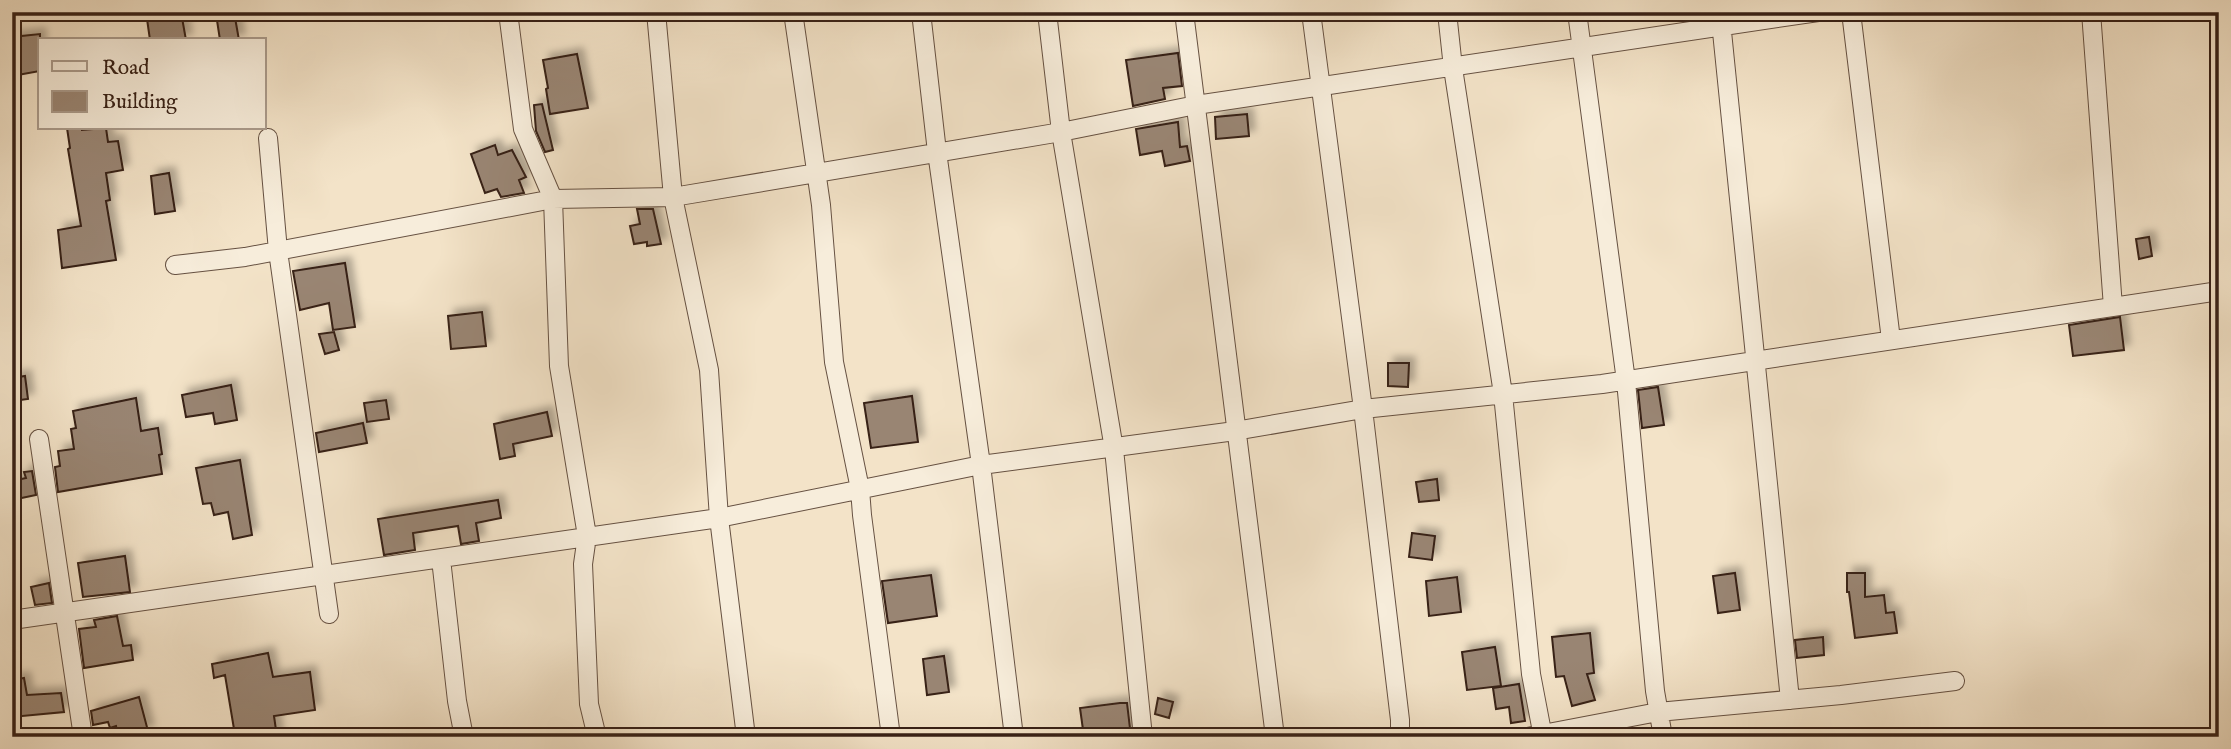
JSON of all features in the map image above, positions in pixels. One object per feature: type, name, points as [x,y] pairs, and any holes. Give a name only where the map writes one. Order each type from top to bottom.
[{"type":"street","points":[[508,12],[523,129],[553,200],[559,366],[587,536],[583,564],[589,704],[597,737]]},
{"type":"street","points":[[656,12],[673,197],[709,370],[719,518],[746,737]]},
{"type":"street","points":[[793,12],[816,172],[834,362],[860,489],[891,737]]},
{"type":"street","points":[[921,12],[1014,737]]},
{"type":"street","points":[[1047,12],[1061,132],[1114,449],[1143,737]]},
{"type":"street","points":[[1184,12],[1275,737]]},
{"type":"street","points":[[1311,12],[1363,409],[1400,720],[1399,737]]},
{"type":"street","points":[[1447,12],[1453,68],[1503,394],[1538,736],[1658,712],[1955,681]]},
{"type":"street","points":[[1577,12],[1626,381],[1654,691],[1662,737]]},
{"type":"street","points":[[175,265],[245,257],[553,200],[673,197],[1061,132],[1196,105],[1581,48],[1721,20],[1818,12]]},
{"type":"street","points":[[1851,12],[1891,340]]},
{"type":"street","points":[[2091,12],[2113,307]]},
{"type":"street","points":[[1721,20],[1790,700]]},
{"type":"street","points":[[268,138],[278,251],[329,614]]},
{"type":"street","points":[[12,620],[719,518],[981,465],[1114,449],[1363,409],[1626,381],[2219,291]]},
{"type":"street","points":[[39,439],[83,737]]},
{"type":"street","points":[[441,559],[457,701],[464,737]]},
{"type":"building","points":[[146,12],[181,12],[186,38],[150,38]]},
{"type":"building","points":[[234,12],[239,38],[220,38],[216,14]]},
{"type":"building","points":[[40,34],[38,71],[12,76],[12,37]]},
{"type":"building","points":[[1178,53],[1182,86],[1163,88],[1165,99],[1133,106],[1126,60]]},
{"type":"building","points":[[577,54],[588,108],[550,114],[543,60]]},
{"type":"building","points":[[542,104],[553,150],[545,152],[536,131],[534,105]]},
{"type":"building","points":[[1247,114],[1249,136],[1216,139],[1215,117]]},
{"type":"building","points":[[1178,122],[1180,147],[1187,146],[1190,161],[1165,166],[1162,151],[1140,155],[1136,129]]},
{"type":"building","points":[[67,130],[106,130],[108,142],[118,141],[123,170],[106,173],[110,200],[106,201],[116,260],[62,268],[58,230],[81,226],[68,149]]},
{"type":"building","points":[[495,145],[498,155],[512,150],[526,177],[519,180],[524,193],[501,197],[497,189],[485,193],[471,154]]},
{"type":"building","points":[[169,173],[175,211],[155,214],[151,176]]},
{"type":"building","points":[[637,209],[653,209],[661,244],[634,244],[630,226],[640,224]]},
{"type":"building","points":[[2149,237],[2152,256],[2139,259],[2136,239]]},
{"type":"building","points":[[345,263],[355,327],[333,330],[329,303],[300,310],[293,271]]},
{"type":"building","points":[[482,312],[486,346],[451,349],[448,316]]},
{"type":"building","points":[[2120,317],[2124,350],[2073,356],[2069,325]]},
{"type":"building","points":[[334,332],[339,350],[325,354],[319,334]]},
{"type":"building","points":[[1388,363],[1409,363],[1408,387],[1388,386]]},
{"type":"building","points":[[25,376],[28,399],[12,401],[12,378]]},
{"type":"building","points":[[231,385],[237,420],[215,424],[213,413],[186,417],[182,395]]},
{"type":"building","points":[[1658,387],[1664,425],[1642,428],[1638,390]]},
{"type":"building","points":[[912,396],[918,442],[871,448],[864,403]]},
{"type":"building","points":[[136,398],[141,431],[158,428],[162,474],[58,492],[55,467],[60,466],[58,451],[74,449],[71,429],[76,428],[73,411]]},
{"type":"building","points":[[386,400],[389,419],[367,422],[364,403]]},
{"type":"building","points":[[547,412],[552,436],[513,444],[515,456],[500,459],[494,424]]},
{"type":"building","points":[[363,423],[367,443],[319,452],[316,433]]},
{"type":"building","points":[[240,460],[252,535],[233,539],[228,512],[214,515],[211,503],[203,504],[196,468]]},
{"type":"building","points":[[32,471],[36,495],[12,500],[12,481],[26,478],[24,472]]},
{"type":"building","points":[[1437,479],[1439,500],[1419,502],[1416,482]]},
{"type":"building","points":[[498,500],[501,518],[476,523],[479,541],[461,544],[458,526],[413,533],[415,550],[384,555],[378,519]]},
{"type":"building","points":[[1412,533],[1435,536],[1432,560],[1409,557]]},
{"type":"building","points":[[125,556],[130,592],[83,597],[78,563]]},
{"type":"building","points":[[1735,573],[1740,610],[1718,613],[1713,576]]},
{"type":"building","points":[[1847,573],[1865,573],[1865,597],[1884,595],[1886,613],[1894,612],[1897,633],[1855,638],[1847,592]]},
{"type":"building","points":[[931,575],[937,616],[888,623],[882,581]]},
{"type":"building","points":[[1457,577],[1461,612],[1429,616],[1426,581]]},
{"type":"building","points":[[49,583],[52,603],[35,605],[31,587]]},
{"type":"building","points":[[117,616],[123,646],[131,645],[133,660],[84,668],[79,629],[96,627],[94,620]]},
{"type":"building","points":[[1590,633],[1594,673],[1587,674],[1595,700],[1572,706],[1564,676],[1556,677],[1552,637]]},
{"type":"building","points":[[1823,637],[1824,655],[1797,658],[1795,640]]},
{"type":"building","points":[[1495,647],[1501,686],[1467,690],[1462,652]]},
{"type":"building","points":[[268,653],[273,677],[310,672],[315,710],[274,716],[277,737],[253,737],[253,732],[235,735],[225,675],[214,678],[212,664]]},
{"type":"building","points":[[944,656],[949,692],[927,695],[923,659]]},
{"type":"building","points":[[24,678],[27,695],[61,693],[64,712],[12,717],[12,680]]},
{"type":"building","points":[[1519,684],[1525,721],[1511,723],[1509,707],[1496,709],[1493,688]]},
{"type":"building","points":[[139,697],[148,731],[118,737],[116,726],[110,728],[108,722],[93,725],[91,711]]},
{"type":"building","points":[[1158,698],[1173,702],[1169,718],[1155,714]]},
{"type":"building","points":[[1127,703],[1131,737],[1084,737],[1080,708]]}]
